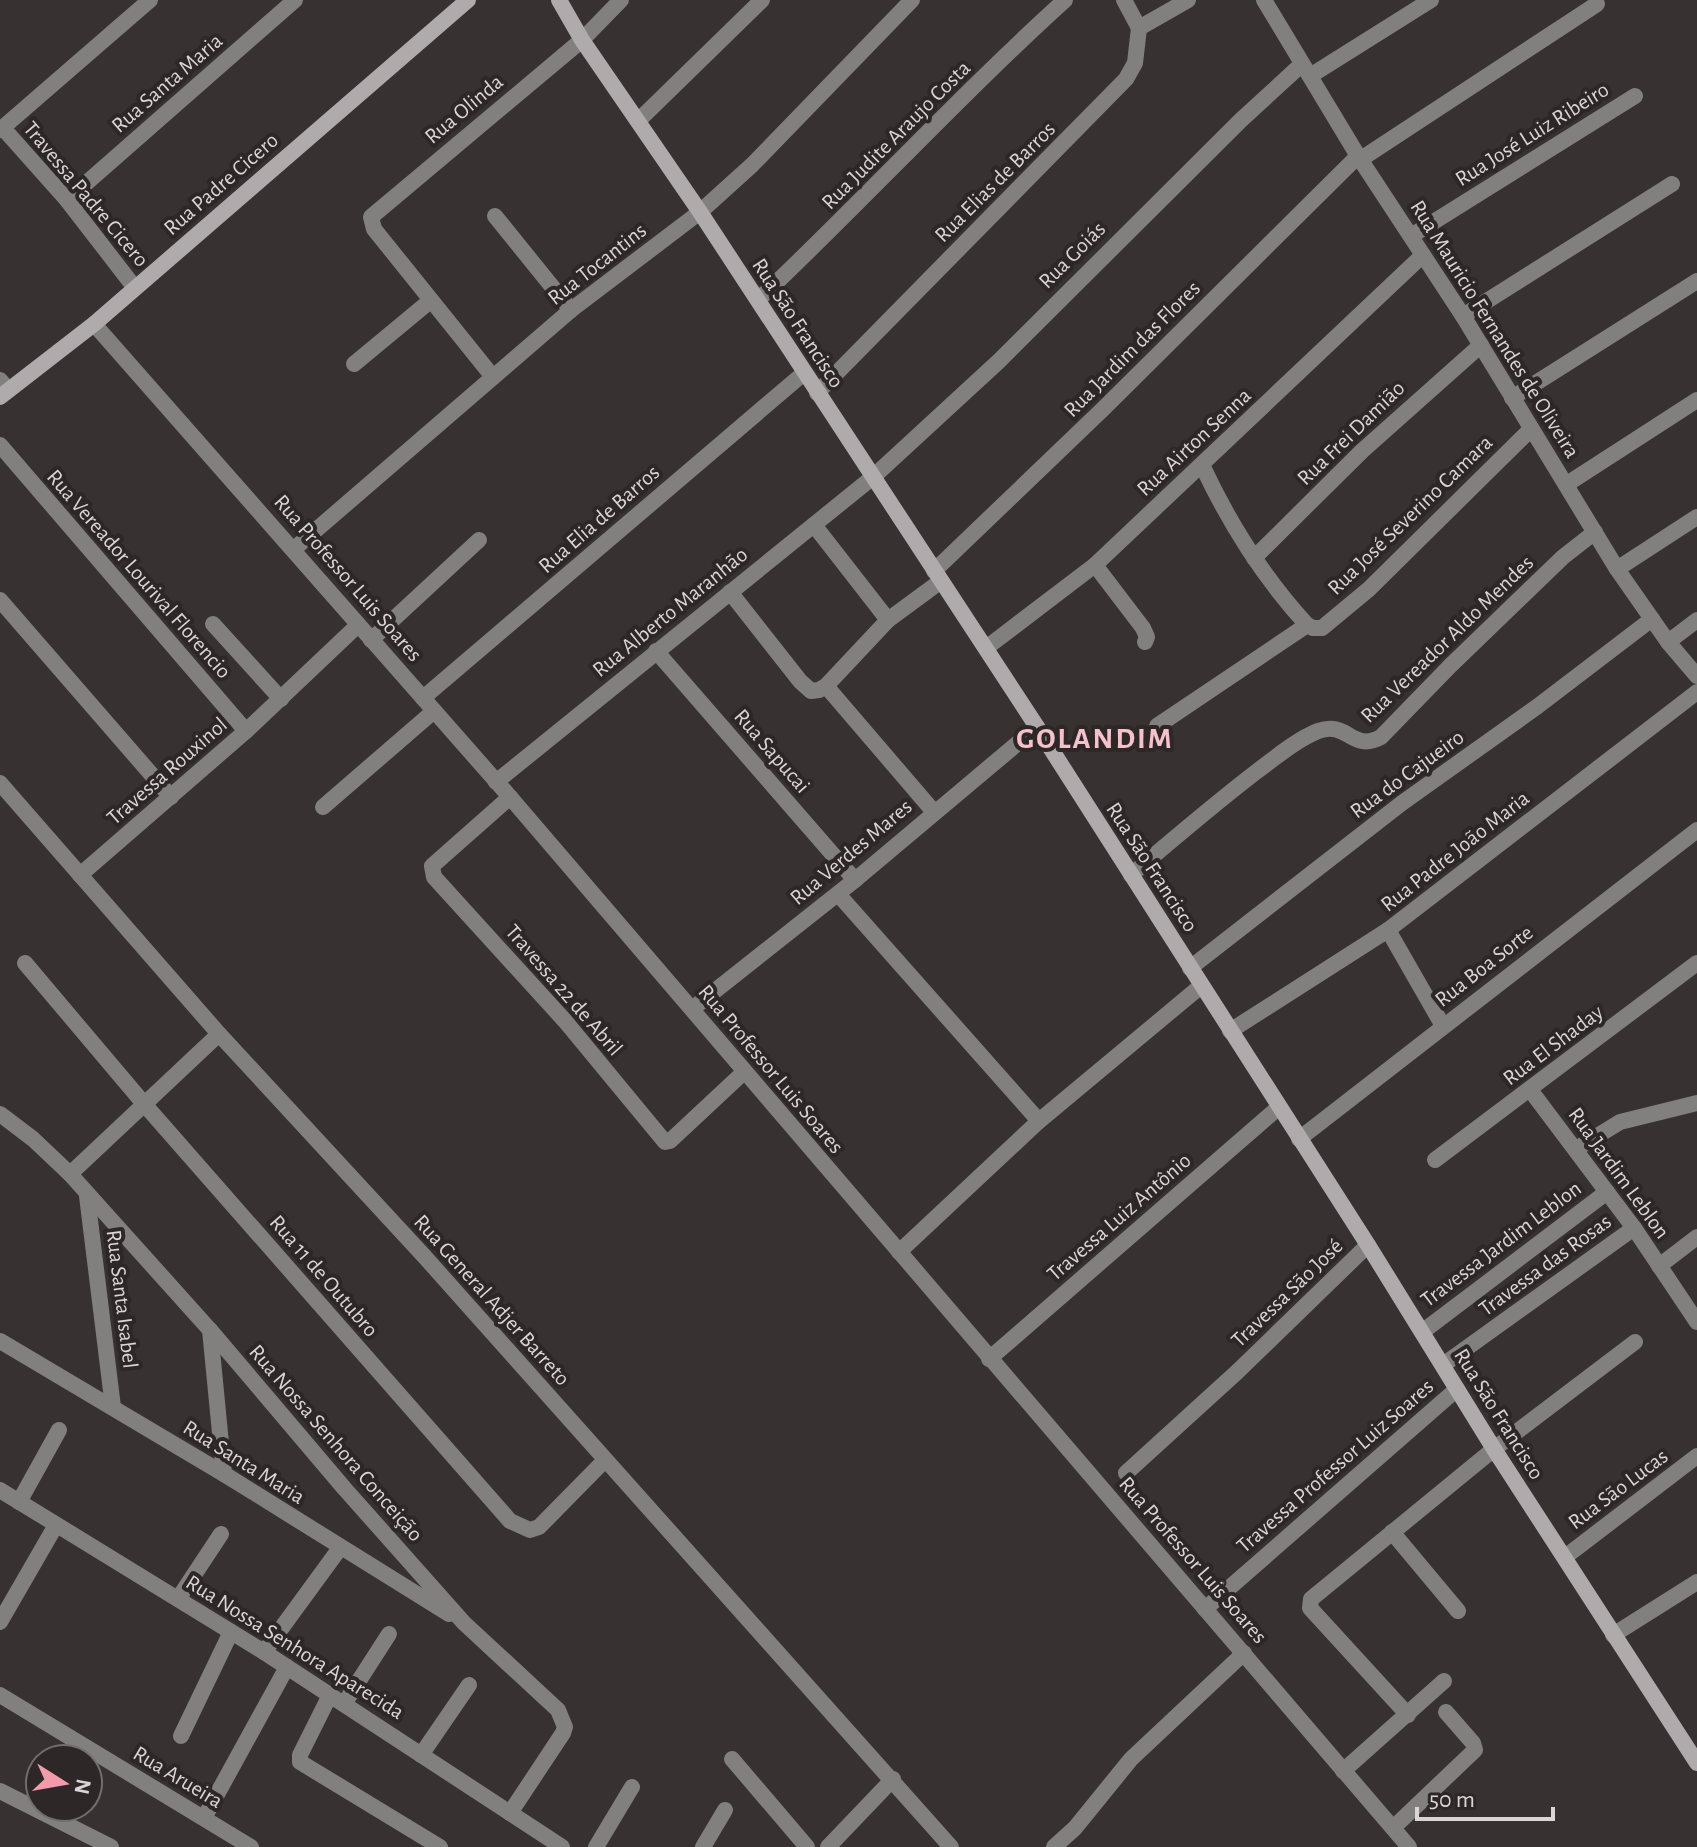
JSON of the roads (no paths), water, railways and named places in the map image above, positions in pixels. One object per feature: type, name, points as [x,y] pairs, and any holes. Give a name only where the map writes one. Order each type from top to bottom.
[{"type":"street","points":[[2,129],[150,0]]},
{"type":"street","name":"Rua Santa Maria","points":[[67,200],[295,0]]},
{"type":"street","name":"Rua Padre Cicero","points":[[3,388],[94,324],[468,0]]},
{"type":"street","name":"Rua São Francisco","points":[[559,0],[582,40],[700,212],[986,648],[1613,1635],[1694,1753]]},
{"type":"street","name":"Rua Olinda","points":[[430,301],[374,229],[371,221],[375,212],[582,40],[621,0]]},
{"type":"street","points":[[638,121],[762,0]]},
{"type":"street","name":"Rua Tocantins","points":[[294,549],[571,310],[700,212],[752,165],[912,0]]},
{"type":"street","name":"Rua Judite Araujo Costa","points":[[758,300],[836,227],[1006,54],[1065,0]]},
{"type":"street","points":[[1124,0],[1139,28],[1188,0]]},
{"type":"street","name":"Rua Mauricio Fernandes de Oliveira","points":[[1264,0],[1481,345],[1617,569],[1668,642],[1697,676]]},
{"type":"street","name":"Rua Goiás","points":[[873,477],[999,361],[1230,131],[1306,70],[1431,0]]},
{"type":"street","name":"Rua Jardim das Flores","points":[[826,686],[888,620],[938,576],[1360,157],[1597,4]]},
{"type":"street","name":"Rua Elias de Barros","points":[[817,393],[1126,79],[1135,63],[1139,28]]},
{"type":"street","name":"Rua José Luiz Ribeiro","points":[[1411,236],[1635,96]]},
{"type":"street","name":"Travessa Padre Cicero","points":[[2,129],[67,200],[135,288]]},
{"type":"street","points":[[1463,316],[1672,184]]},
{"type":"street","points":[[495,216],[571,310]]},
{"type":"street","name":"Rua Airton Senna","points":[[986,648],[1095,565],[1423,255]]},
{"type":"street","points":[[1512,398],[1697,281]]},
{"type":"street","points":[[354,364],[430,301],[493,377]]},
{"type":"street","name":"Rua Professor Luis Soares","points":[[94,324],[510,797],[1409,1847]]},
{"type":"street","name":"Rua Frei Damião","points":[[1254,558],[1362,451],[1481,345]]},
{"type":"street","name":"Rua Elia de Barros","points":[[423,698],[804,373]]},
{"type":"street","points":[[1567,484],[1697,400]]},
{"type":"street","name":"Rua José Severino Camara","points":[[1157,726],[1307,625],[1322,628],[1369,589],[1531,429]]},
{"type":"street","name":"Rua Vereador Lourival Florencio","points":[[0,445],[246,731]]},
{"type":"street","points":[[1202,465],[1216,495],[1254,558],[1307,625]]},
{"type":"street","name":"Rua Alberto Maranhão","points":[[496,782],[873,477]]},
{"type":"street","points":[[1617,569],[1697,517]]},
{"type":"street","points":[[814,525],[888,620]]},
{"type":"street","name":"Rua Vereador Aldo Mendes","points":[[1131,875],[1240,784],[1307,737],[1333,728],[1360,743],[1381,737],[1563,557],[1595,532]]},
{"type":"street","points":[[371,640],[479,540]]},
{"type":"street","points":[[1095,565],[1143,628],[1147,637],[1145,642]]},
{"type":"street","points":[[730,592],[800,681],[811,691],[826,686],[934,812]]},
{"type":"street","points":[[0,600],[171,797]]},
{"type":"street","name":"Rua do Cajueiro","points":[[1190,968],[1402,803],[1538,706],[1652,619]]},
{"type":"street","points":[[1668,642],[1697,620]]},
{"type":"street","points":[[213,624],[281,699]]},
{"type":"street","name":"Travessa Rouxinol","points":[[80,875],[246,731],[358,625]]},
{"type":"street","name":"Rua Sapucai","points":[[656,651],[855,880]]},
{"type":"street","name":"Rua Padre João Maria","points":[[1230,1031],[1388,930],[1697,692]]},
{"type":"street","points":[[323,807],[434,711]]},
{"type":"street","name":"Rua Verdes Mares","points":[[692,1009],[838,894],[1037,727]]},
{"type":"street","name":"Rua General Adjer Barreto","points":[[0,783],[219,1034],[424,1256],[951,1847]]},
{"type":"street","name":"Travessa 22 de Abril","points":[[510,797],[432,866],[434,877],[565,1021],[665,1142],[670,1141],[744,1072]]},
{"type":"street","name":"Rua Boa Sorte","points":[[1299,1139],[1697,830]]},
{"type":"street","points":[[838,894],[1039,1121]]},
{"type":"street","points":[[1388,930],[1443,1026]]},
{"type":"street","name":"Rua 11 de Outubro","points":[[25,963],[145,1105],[510,1521],[530,1530],[539,1527],[605,1460]]},
{"type":"street","name":"Rua El Shaday","points":[[1435,1160],[1531,1091],[1697,963]]},
{"type":"street","points":[[899,1252],[1039,1121],[1201,986]]},
{"type":"street","points":[[70,1174],[219,1034]]},
{"type":"street","name":"Rua Jardim Leblon","points":[[1531,1091],[1634,1228],[1697,1322]]},
{"type":"street","points":[[1576,1149],[1620,1122],[1697,1103]]},
{"type":"street","name":"Travessa Luiz Antônio","points":[[989,1359],[1278,1108]]},
{"type":"street","name":"Rua Nossa Senhora Conceição","points":[[0,1114],[33,1139],[70,1174],[464,1623],[558,1710],[565,1727],[510,1813]]},
{"type":"street","name":"Travessa Jardim Leblon","points":[[1422,1332],[1607,1192]]},
{"type":"street","name":"Rua Santa Isabel","points":[[87,1196],[113,1407]]},
{"type":"street","name":"Travessa das Rosas","points":[[1443,1365],[1634,1228]]},
{"type":"street","points":[[1659,1266],[1697,1237]]},
{"type":"street","name":"Travessa São José","points":[[1126,1473],[1237,1372],[1368,1245]]},
{"type":"street","points":[[210,1330],[224,1474]]},
{"type":"street","name":"Rua Santa Maria","points":[[0,1341],[224,1474],[464,1623]]},
{"type":"street","points":[[1408,1715],[1309,1603],[1314,1595],[1494,1449],[1635,1342]]},
{"type":"street","name":"Travessa Professor Luiz Soares","points":[[1205,1609],[1457,1389]]},
{"type":"street","points":[[19,1502],[59,1430]]},
{"type":"street","name":"Rua São Lucas","points":[[1565,1557],[1697,1456]]},
{"type":"street","name":"Rua Nossa Senhora Aparecida","points":[[0,1490],[264,1652],[562,1847]]},
{"type":"street","points":[[0,1622],[56,1525]]},
{"type":"street","points":[[1392,1532],[1458,1611]]},
{"type":"street","points":[[178,1599],[221,1534]]},
{"type":"street","points":[[264,1652],[340,1548]]},
{"type":"street","points":[[1613,1635],[1697,1582]]},
{"type":"street","points":[[181,1736],[231,1632]]},
{"type":"street","points":[[389,1634],[337,1699],[300,1755],[300,1762],[440,1847]]},
{"type":"street","points":[[1054,1847],[1075,1828],[1131,1759],[1244,1653]]},
{"type":"street","points":[[204,1818],[287,1667]]},
{"type":"street","points":[[1343,1771],[1444,1681]]},
{"type":"street","points":[[421,1755],[469,1685]]},
{"type":"street","name":"Rua Arueira","points":[[0,1695],[251,1847]]},
{"type":"street","points":[[1393,1828],[1475,1750],[1475,1745],[1446,1712]]},
{"type":"street","points":[[732,1759],[807,1847]]},
{"type":"street","points":[[828,1847],[893,1779]]},
{"type":"street","points":[[596,1847],[632,1787]]},
{"type":"street","points":[[0,1791],[111,1847]]},
{"type":"street","points":[[703,1847],[725,1810]]},
{"type":"district","name":"GOLANDIM","points":[[1095,739]]}]
